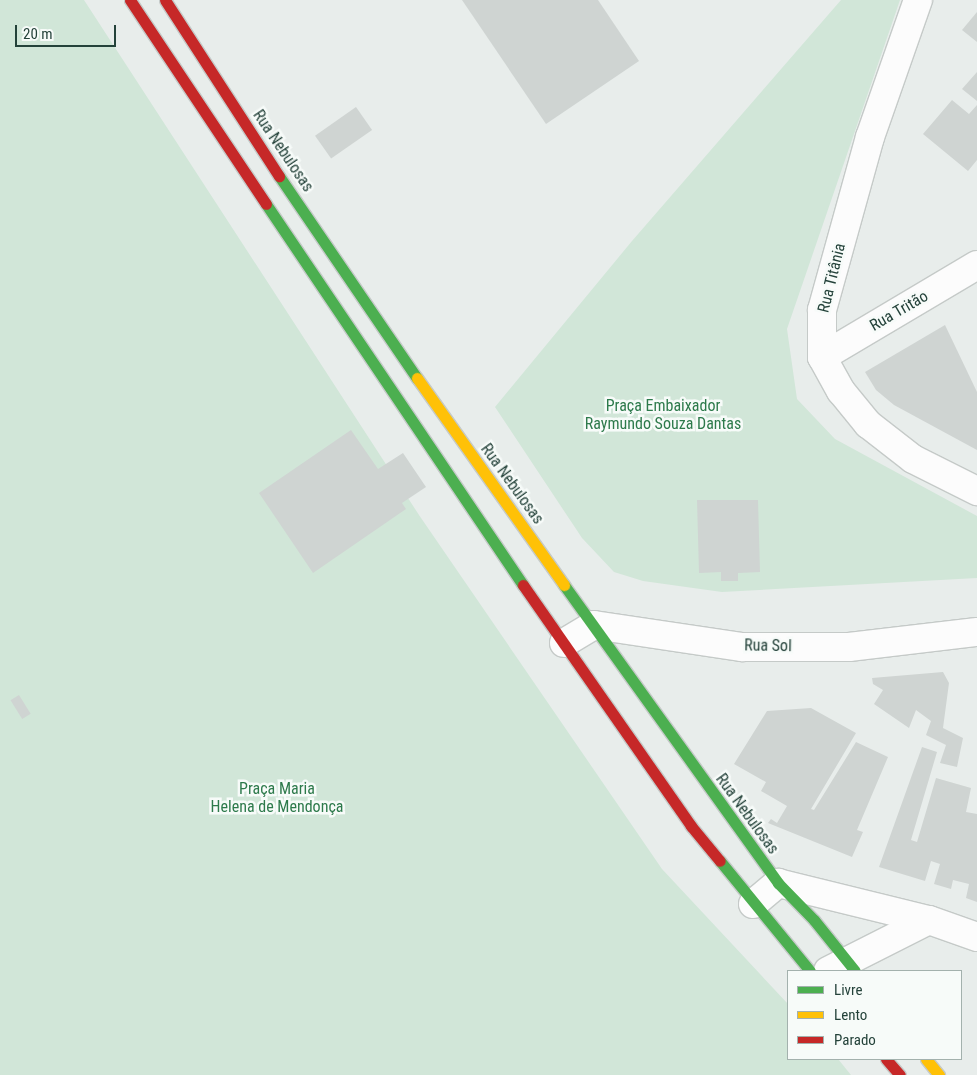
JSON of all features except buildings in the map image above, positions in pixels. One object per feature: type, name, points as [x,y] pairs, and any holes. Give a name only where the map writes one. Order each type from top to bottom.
[{"type":"street","points":[[130,0],[417,435],[691,826],[753,904],[809,970]]},
{"type":"street","name":"Rua Nebulosas","points":[[165,0],[278,174],[434,402],[778,884],[814,920],[843,968]]},
{"type":"street","name":"Rua Titânia","points":[[822,357],[822,310],[870,136],[918,0]]},
{"type":"street","name":"Rua Tritão","points":[[822,357],[977,265]]},
{"type":"street","points":[[822,357],[842,391],[868,424],[913,459],[977,491]]},
{"type":"street","points":[[564,643],[594,625]]},
{"type":"street","name":"Rua Sol","points":[[594,625],[742,647],[849,647],[977,632]]},
{"type":"street","points":[[753,904],[778,884],[929,920],[977,937]]},
{"type":"street","points":[[843,968],[929,920]]},
{"type":"street","points":[[887,1060],[900,1075]]},
{"type":"street","points":[[927,1060],[939,1075]]},
{"type":"green space","name":"Praça Maria Helena de Mendonça","points":[[0,0],[84,0],[419,515],[662,869],[787,1003],[787,1060],[839,1060],[851,1075],[0,1075]]},
{"type":"green space","name":"Praça Embaixador Raymundo Souza Dantas","points":[[841,0],[900,0],[787,329],[797,399],[835,439],[977,516],[977,578],[722,592],[643,581],[614,572],[582,538],[495,407],[632,241]]},
{"type":"traffic: fast","points":[[279,176],[417,378]]},
{"type":"traffic: fast","points":[[266,204],[523,585]]},
{"type":"traffic: fast","points":[[564,585],[778,883],[814,920],[854,970]]},
{"type":"traffic: fast","points":[[720,861],[809,970]]},
{"type":"traffic: slow","points":[[417,378],[564,585]]},
{"type":"traffic: slow","points":[[927,1060],[939,1075]]},
{"type":"traffic: jam","points":[[130,0],[266,204]]},
{"type":"traffic: jam","points":[[165,0],[279,176]]},
{"type":"traffic: jam","points":[[523,585],[691,826],[720,861]]},
{"type":"traffic: jam","points":[[887,1060],[900,1075]]}]
